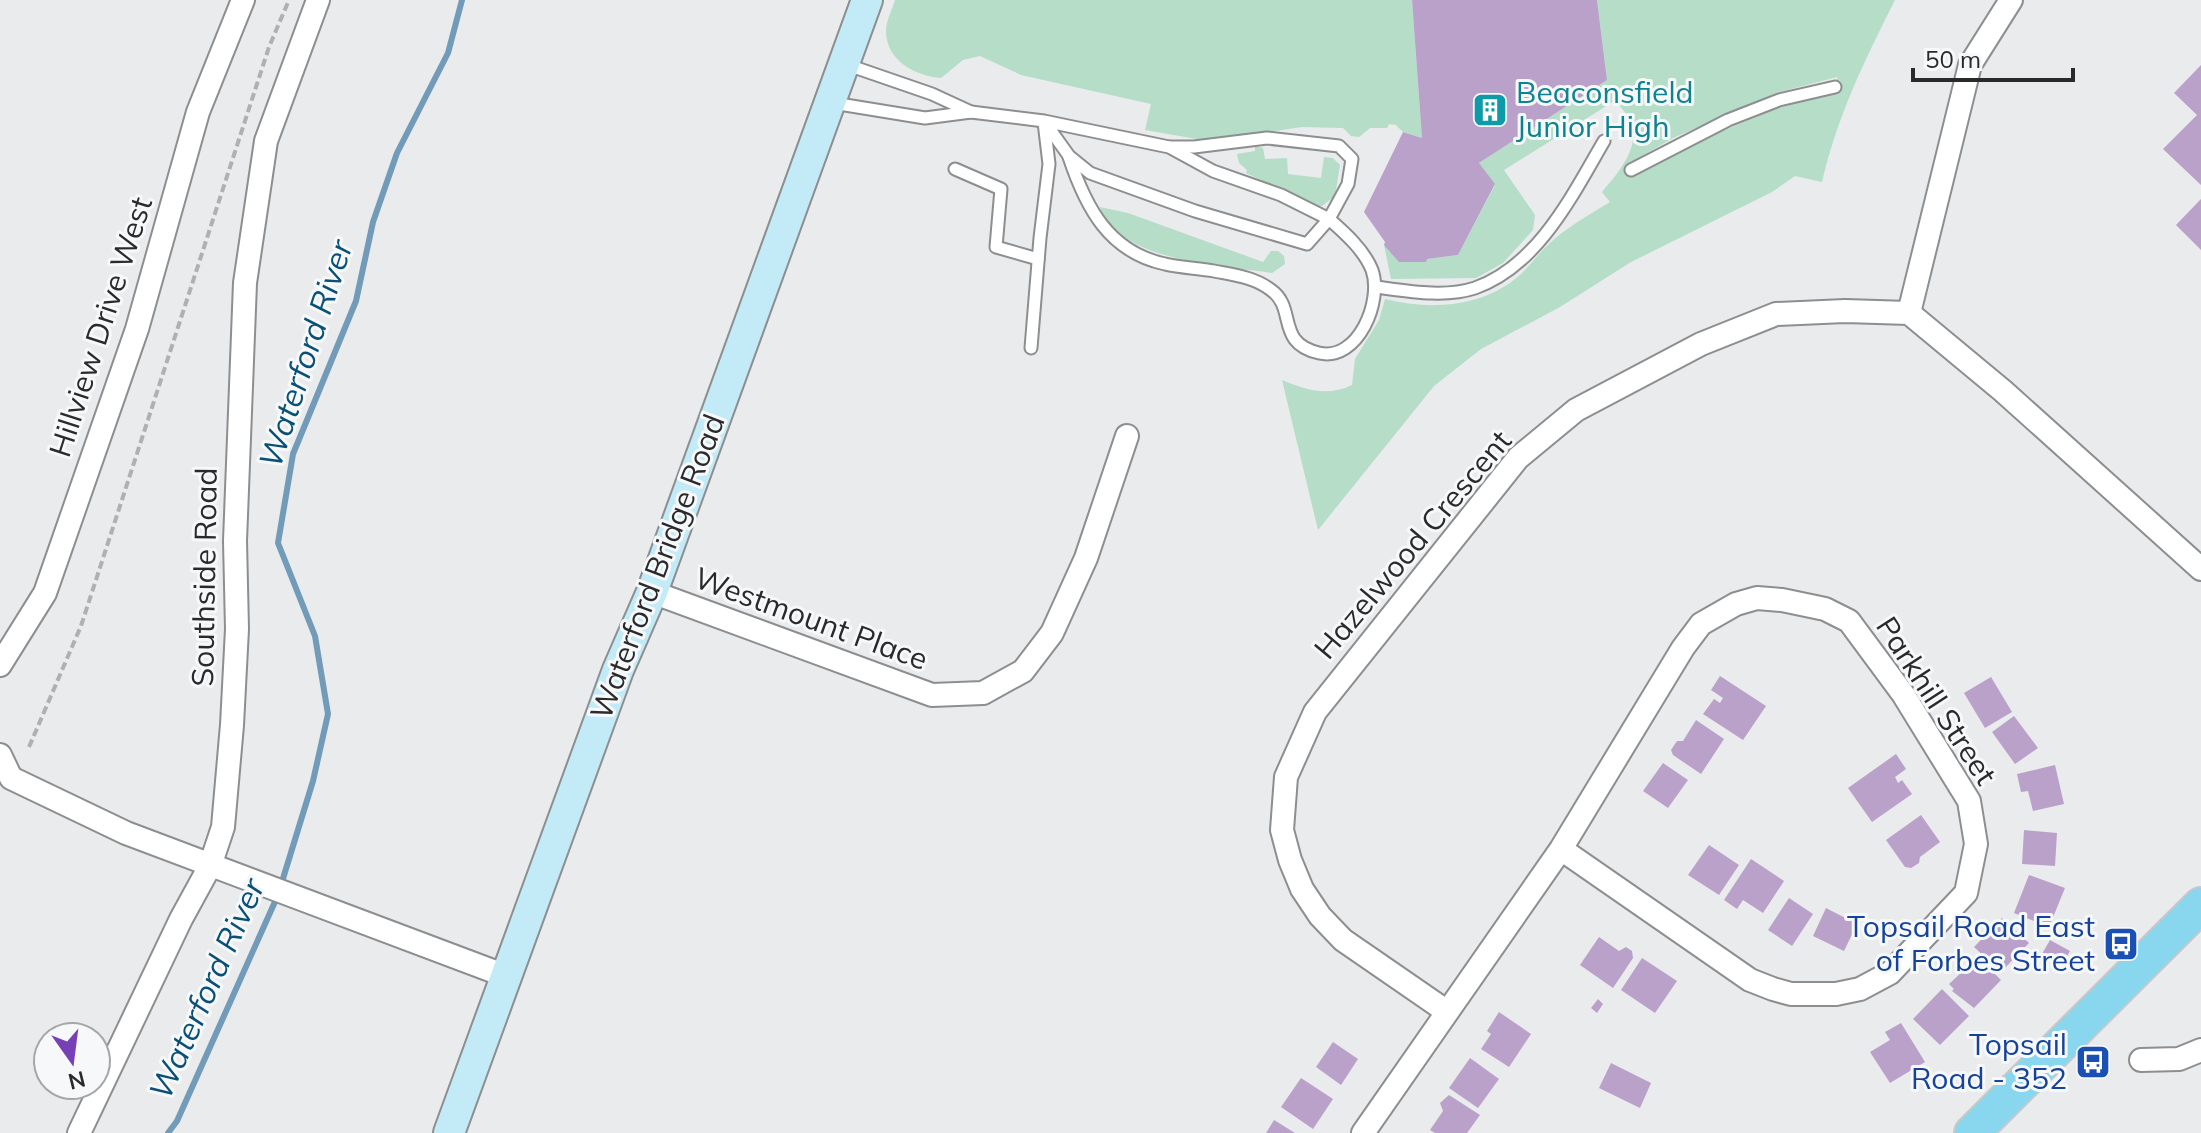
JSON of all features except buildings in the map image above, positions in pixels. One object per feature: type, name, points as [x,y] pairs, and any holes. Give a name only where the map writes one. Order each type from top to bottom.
[{"type":"main road","name":"Waterford Bridge Road","points":[[449,1133],[618,670],[652,592],[867,0]]},
{"type":"main road","points":[[1972,1133],[2201,905]]},
{"type":"street","name":"Hillview Drive West","points":[[0,665],[45,593],[137,329],[198,112],[243,0]]},
{"type":"street","name":"Southside Road","points":[[79,1133],[181,919],[210,866],[223,827],[237,629],[235,541],[245,283],[266,141],[318,0]]},
{"type":"street","points":[[2011,0],[1970,65],[1909,313],[2003,391],[2201,569]]},
{"type":"street","name":"Hazelwood Crescent","points":[[1446,1011],[1343,940],[1320,916],[1302,889],[1282,830],[1286,777],[1315,712],[1518,458],[1576,410],[1701,344],[1776,314],[1845,311],[1909,313]]},
{"type":"street","name":"Westmount Place","points":[[652,592],[932,695],[983,693],[1023,671],[1052,633],[1086,558],[1127,436]]},
{"type":"street","name":"Parkhill Street","points":[[1363,1133],[1561,849],[1683,648],[1701,624],[1736,604],[1757,598],[1803,603],[1825,609],[1849,621],[1903,694],[1969,801],[1976,844],[1966,893],[1890,973],[1860,989],[1814,995],[1773,989],[1750,980],[1561,849]]},
{"type":"street","points":[[0,755],[11,778],[126,833],[506,976]]},
{"type":"street","points":[[2141,1060],[2179,1059],[2201,1050]]},
{"type":"lane","points":[[844,64],[932,94],[971,112]]},
{"type":"lane","points":[[1631,170],[1728,120],[1779,100],[1835,87]]},
{"type":"lane","points":[[830,102],[925,118],[971,112],[1044,121],[1169,147],[1267,138],[1339,146],[1352,159],[1348,184],[1329,219],[1307,244],[1195,211],[1090,173],[1069,156]]},
{"type":"lane","points":[[1044,121],[1069,156],[1090,211],[1109,236],[1135,255],[1165,264],[1247,277],[1268,287],[1281,297],[1289,333],[1304,347],[1321,354],[1342,351],[1359,337],[1376,287],[1371,268],[1356,246],[1329,219],[1281,195],[1213,171],[1169,147]]},
{"type":"lane","points":[[1031,348],[1049,164],[1044,121]]},
{"type":"lane","points":[[1376,287],[1413,292],[1453,292],[1475,288],[1516,265],[1559,215],[1604,141]]},
{"type":"lane","points":[[955,169],[1001,189],[996,247],[1038,259]]},
{"type":"path","points":[[29,747],[81,626],[269,47],[289,0]]},
{"type":"green space","points":[[895,0],[1412,0],[1422,138],[1389,124],[1387,128],[1370,128],[1359,137],[1351,136],[1343,128],[1302,127],[1208,141],[1145,130],[1151,104],[1021,75],[980,56],[963,60],[941,78],[931,77],[904,65],[891,51],[886,27]]},
{"type":"green space","points":[[1597,0],[1895,0],[1844,111],[1822,182],[1795,176],[1772,192],[1631,262],[1560,307],[1481,349],[1434,386],[1318,530],[1282,380],[1317,391],[1334,391],[1352,385],[1355,359],[1379,320],[1385,299],[1436,305],[1486,296],[1515,279],[1556,238],[1610,202],[1602,192],[1626,160],[1633,141],[1631,122],[1616,100],[1504,170],[1535,215],[1533,230],[1503,263],[1476,278],[1391,279],[1384,245],[1427,259],[1458,255],[1495,185],[1479,163],[1607,80]],"holes":[[[1837,77],[1838,90],[1772,110],[1634,174],[1635,160],[1673,138],[1776,93]]]},
{"type":"green space","points":[[1255,146],[1263,148],[1265,159],[1287,158],[1288,174],[1321,178],[1324,157],[1333,158],[1340,165],[1335,196],[1322,206],[1315,206],[1246,173],[1237,154],[1255,151]]},
{"type":"green space","points":[[1100,207],[1128,213],[1263,262],[1271,251],[1278,251],[1284,256],[1285,264],[1272,273],[1174,258],[1128,239],[1111,225]]},
{"type":"waterway","name":"Waterford River","points":[[281,885],[313,781],[328,714],[315,636],[278,543],[293,454],[356,301],[373,222],[397,153],[448,53],[462,0]]},
{"type":"waterway","name":"Waterford River","points":[[168,1133],[177,1121],[278,895]]},
{"type":"place","name":"Beaconsfield Junior High","points":[[1490,110]]},
{"type":"place","name":"Topsail Road East of Forbes Street","points":[[2121,944]]},
{"type":"place","name":"Topsail Road - 352","points":[[2093,1062]]}]
